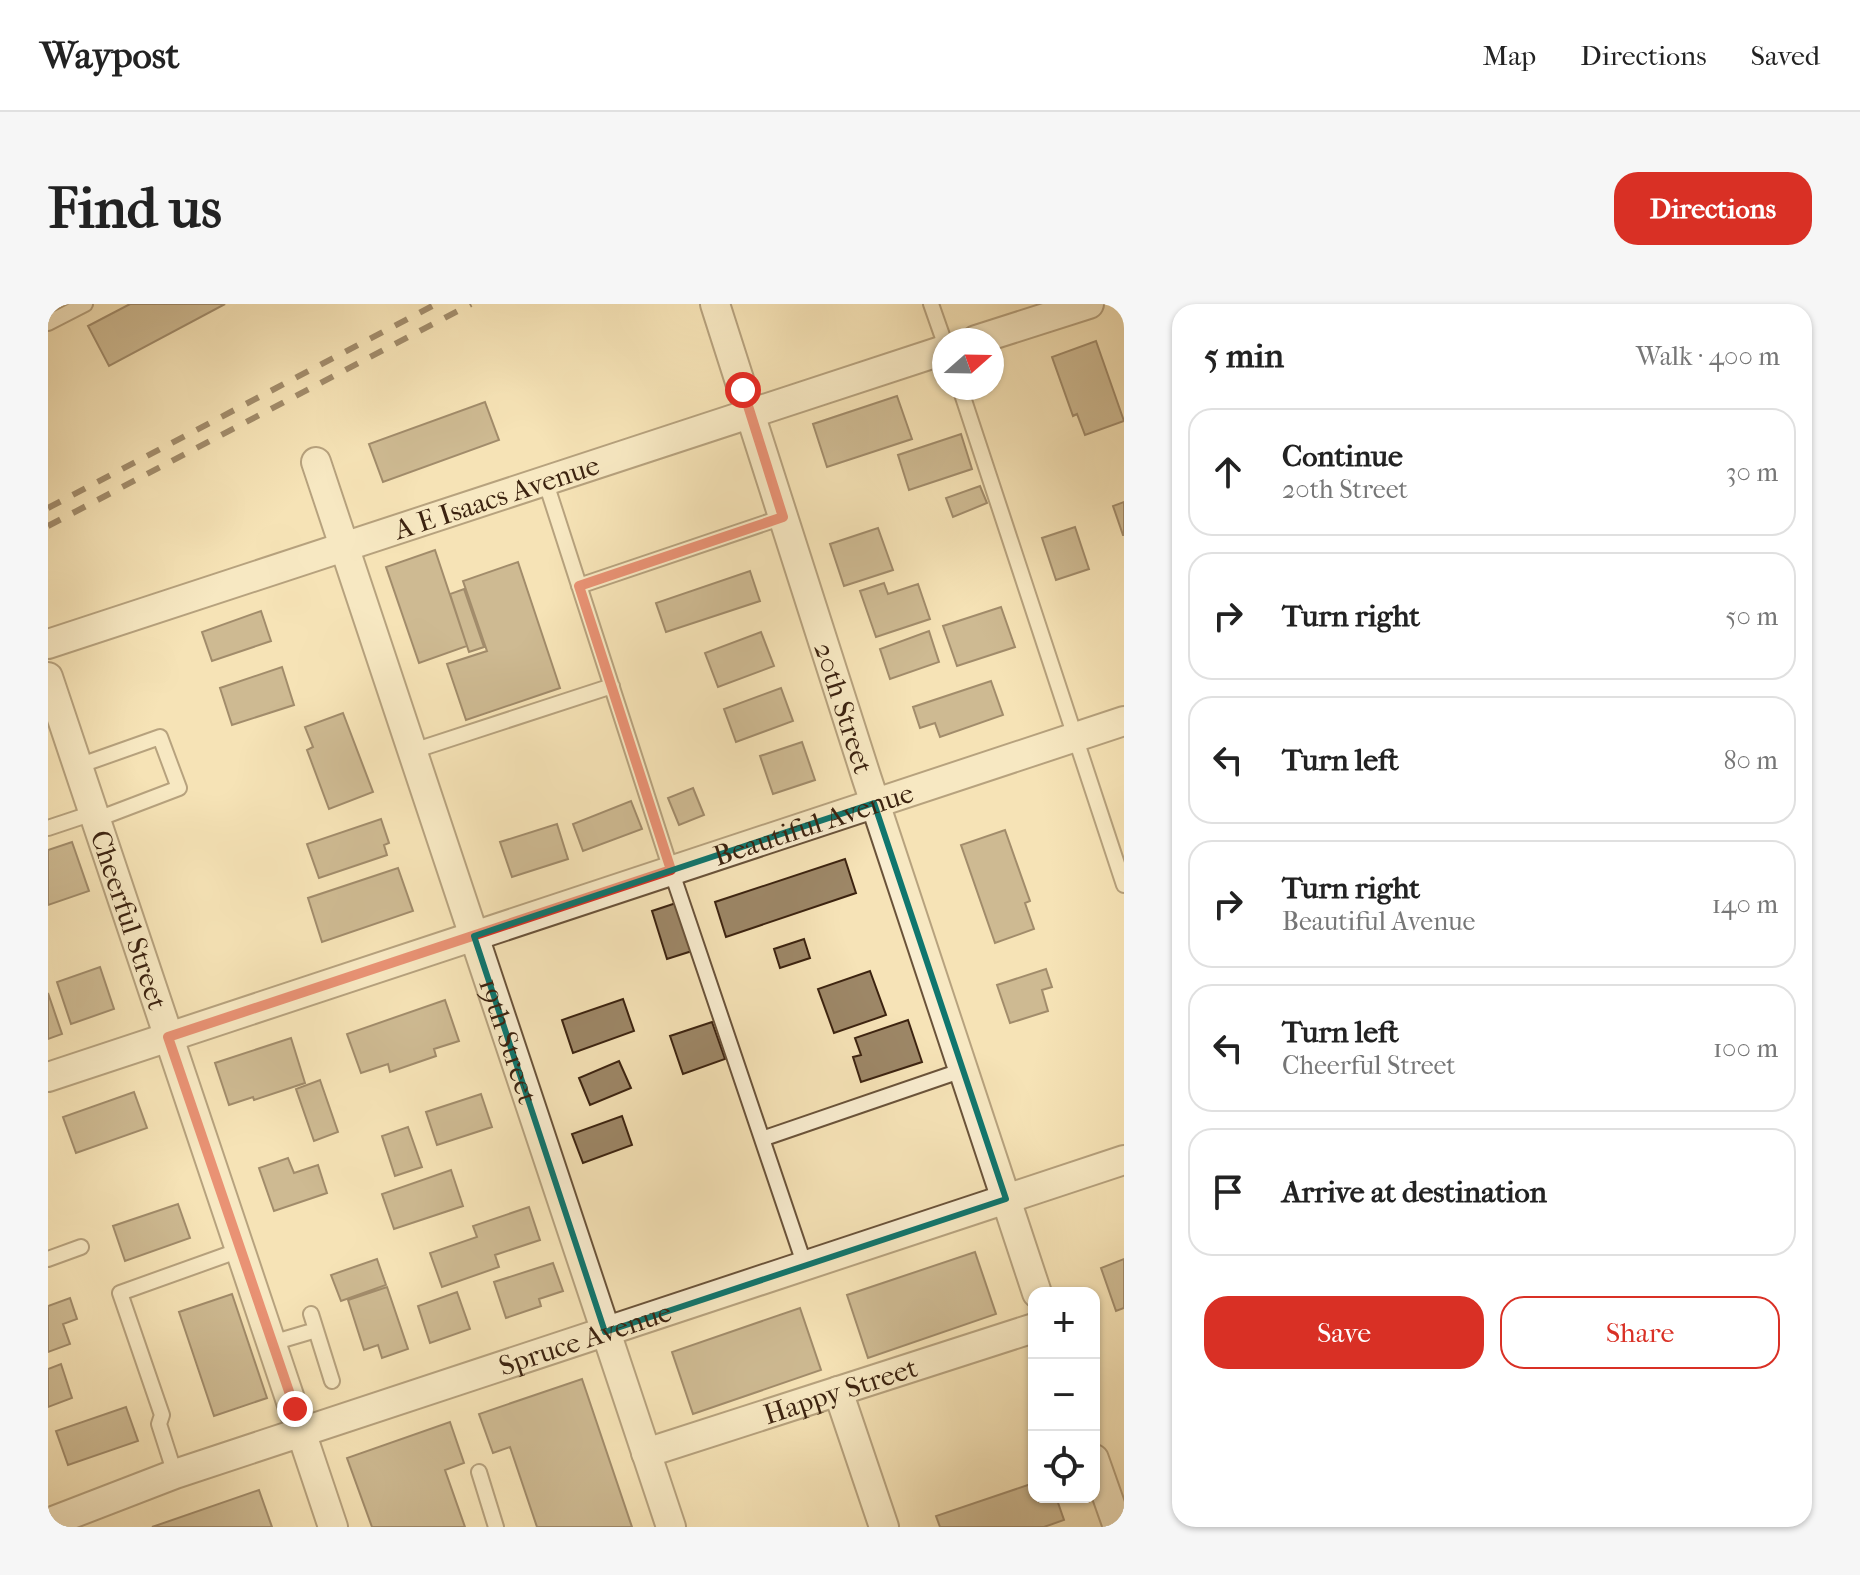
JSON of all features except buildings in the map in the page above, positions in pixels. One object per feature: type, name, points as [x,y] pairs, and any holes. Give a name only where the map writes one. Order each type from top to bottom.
[{"type":"street","name":"20th Street","points":[[715,304],[874,803],[1035,1287]]},
{"type":"street","points":[[1004,331],[1089,304]]},
{"type":"street","name":"A E Isaacs Avenue","points":[[48,644],[932,354]]},
{"type":"street","name":"19th Street","points":[[316,462],[671,1527]]},
{"type":"street","name":"Cheerful Street","points":[[48,677],[333,1527]]},
{"type":"street","name":"Beautiful Avenue","points":[[48,1077],[1124,721]]},
{"type":"street","name":"Spruce Avenue","points":[[48,1523],[175,1474],[1124,1160]]},
{"type":"street","name":"Happy Street","points":[[646,1453],[1028,1330]]},
{"type":"street","points":[[838,1391],[884,1527]]},
{"type":"street","points":[[1100,1476],[1118,1527]]},
{"type":"lane","points":[[48,323],[85,304]]},
{"type":"lane","points":[[931,304],[939,328]]},
{"type":"lane","points":[[964,400],[1124,885]]},
{"type":"lane","points":[[545,480],[671,870],[805,1266]]},
{"type":"lane","points":[[579,586],[783,517]]},
{"type":"lane","points":[[413,751],[612,686]]},
{"type":"lane","points":[[48,828],[179,788],[160,737],[78,766]]},
{"type":"lane","points":[[762,1139],[963,1070]]},
{"type":"lane","points":[[48,1259],[81,1247]]},
{"type":"lane","points":[[175,1474],[159,1424],[162,1415],[120,1293],[240,1250]]},
{"type":"lane","points":[[311,1314],[332,1381]]},
{"type":"lane","points":[[272,1343],[316,1330]]},
{"type":"lane","points":[[479,1472],[496,1527]]},
{"type":"highlighted area","points":[[874,803],[1006,1199],[605,1332],[474,936]]},
{"type":"railway","points":[[48,508],[436,304]]},
{"type":"railway","points":[[48,526],[471,304]]},
{"type":"route","points":[[295,1409],[168,1037],[671,870],[579,586],[783,517],[743,390]]}]
